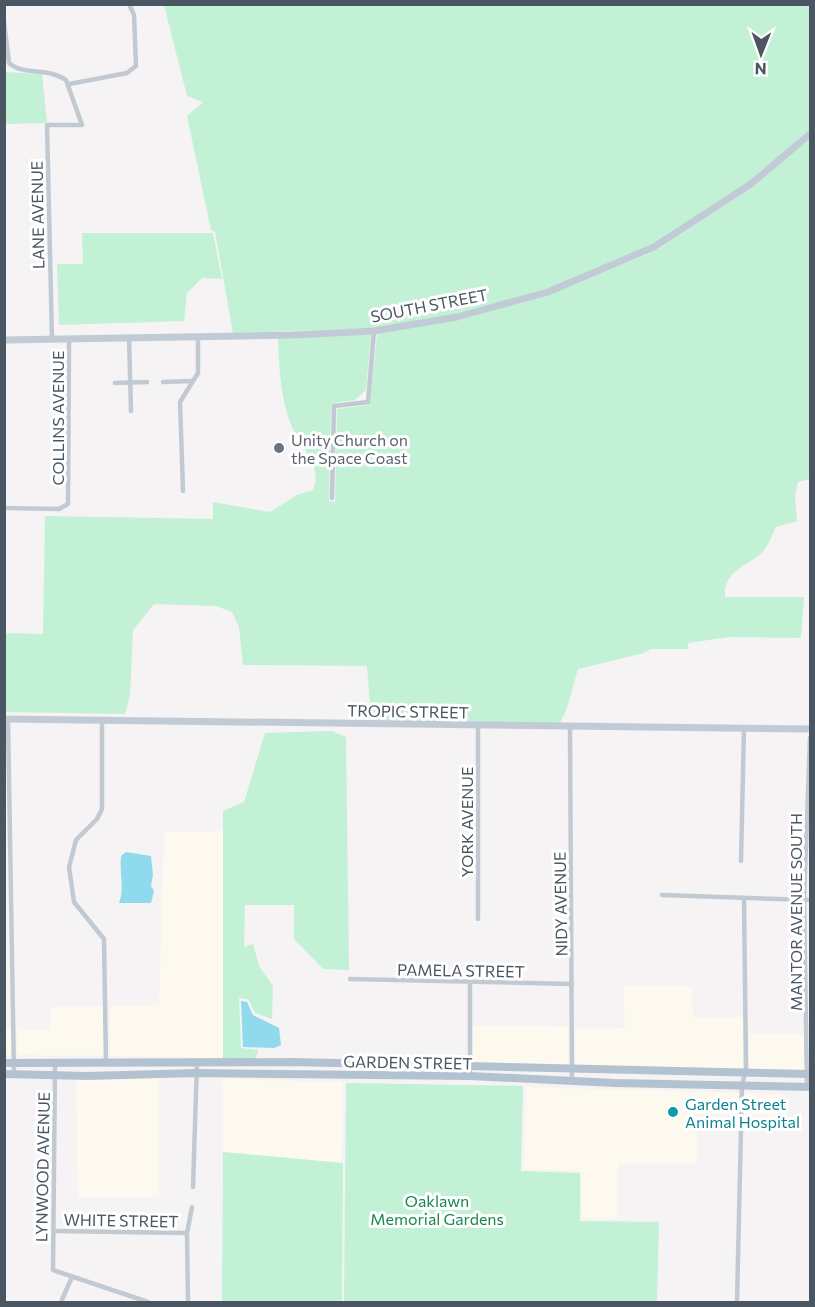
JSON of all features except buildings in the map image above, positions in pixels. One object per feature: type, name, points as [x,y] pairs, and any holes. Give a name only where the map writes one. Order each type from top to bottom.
[{"type":"main road","name":"SOUTH STREET","points":[[4,340],[374,331],[457,317],[548,292],[654,248],[751,184],[810,134]]},
{"type":"main road","name":"TROPIC STREET","points":[[6,719],[810,729]]},
{"type":"main road","name":"GARDEN STREET","points":[[4,1063],[292,1062],[809,1074]]},
{"type":"main road","points":[[684,1071],[684,1077],[689,1085]]},
{"type":"main road","name":"GARDEN STREET","points":[[4,1074],[55,1076],[196,1073],[470,1076],[689,1085],[809,1087]]},
{"type":"street","points":[[4,22],[7,60],[14,68],[48,71],[69,84],[127,73],[136,66],[134,15],[129,4]]},
{"type":"street","name":"LANE AVENUE","points":[[52,339],[47,125],[82,125],[69,84]]},
{"type":"street","points":[[332,498],[334,406],[368,402],[374,331]]},
{"type":"street","points":[[183,491],[180,402],[198,374],[198,336]]},
{"type":"street","points":[[129,337],[131,411]]},
{"type":"street","name":"COLLINS AVENUE","points":[[4,508],[59,509],[68,504],[69,339]]},
{"type":"street","points":[[163,382],[192,381]]},
{"type":"street","points":[[115,383],[147,382]]},
{"type":"street","points":[[6,719],[7,851],[13,930],[14,1074]]},
{"type":"street","points":[[102,721],[102,808],[97,819],[76,840],[70,855],[69,872],[71,894],[77,908],[104,939],[106,1064]]},
{"type":"street","name":"YORK AVENUE","points":[[478,725],[478,919]]},
{"type":"street","name":"NIDY AVENUE","points":[[570,726],[572,1081]]},
{"type":"street","points":[[741,861],[744,728]]},
{"type":"street","name":"MANTOR AVENUE SOUTH","points":[[809,1087],[804,900],[810,738]]},
{"type":"street","points":[[662,895],[810,900]]},
{"type":"street","points":[[737,1302],[742,1086],[746,1073],[744,898]]},
{"type":"street","points":[[4,930],[13,930]]},
{"type":"street","name":"PAMELA STREET","points":[[350,979],[572,984]]},
{"type":"street","points":[[470,983],[470,1076]]},
{"type":"street","points":[[4,996],[13,996]]},
{"type":"street","points":[[193,1187],[197,1062]]},
{"type":"street","points":[[292,1062],[292,1074]]},
{"type":"street","name":"LYNWOOD AVENUE","points":[[55,1064],[53,1270],[72,1277]]},
{"type":"street","points":[[399,1064],[399,1075]]},
{"type":"street","points":[[518,1079],[519,1066]]},
{"type":"street","points":[[188,1302],[188,1233],[192,1206]]},
{"type":"street","name":"WHITE STREET","points":[[54,1232],[188,1233]]},
{"type":"street","points":[[61,1302],[72,1277],[148,1302]]},
{"type":"shaded area","points":[[223,831],[223,1058],[110,1056],[110,1006],[159,1005],[164,832]]},
{"type":"shaded area","points":[[692,986],[693,1017],[743,1017],[743,1070],[575,1065],[575,1027],[625,1028],[623,987]]},
{"type":"shaded area","points":[[104,1006],[104,1056],[17,1055],[17,1029],[51,1030],[51,1007]]},
{"type":"shaded area","points":[[473,1026],[569,1027],[569,1065],[473,1062]]},
{"type":"shaded area","points":[[5,1029],[11,1029],[11,1055],[5,1055]]},
{"type":"shaded area","points":[[749,1033],[804,1034],[805,1070],[749,1070]]},
{"type":"shaded area","points":[[159,1078],[159,1197],[78,1197],[76,1079]]},
{"type":"shaded area","points":[[222,1079],[343,1082],[341,1163],[223,1152]]},
{"type":"shaded area","points":[[526,1087],[739,1093],[738,1115],[697,1114],[697,1164],[618,1164],[617,1219],[582,1218],[581,1171],[524,1169]]},
{"type":"shaded area","points":[[745,1093],[781,1094],[780,1117],[744,1115]]},
{"type":"green space","points":[[164,5],[810,5],[810,129],[750,182],[652,245],[548,289],[456,314],[374,328],[233,333],[215,232],[211,230],[187,116],[203,102],[187,96]]},
{"type":"green space","points":[[4,72],[42,74],[47,123],[5,124]]},
{"type":"green space","points":[[810,138],[810,479],[798,482],[795,497],[797,521],[776,527],[760,555],[740,568],[729,579],[725,597],[804,597],[801,638],[729,637],[688,643],[688,649],[651,649],[644,653],[578,669],[566,711],[560,723],[371,720],[367,666],[243,665],[239,627],[232,612],[216,606],[154,604],[133,630],[130,696],[125,714],[5,712],[5,633],[43,634],[45,516],[213,519],[213,502],[270,512],[297,495],[313,490],[316,475],[312,461],[296,435],[287,413],[280,376],[278,339],[371,334],[366,390],[355,400],[334,403],[331,406],[329,501],[335,502],[337,409],[368,405],[370,402],[377,334],[458,320],[549,295],[655,251],[753,187]]},
{"type":"green space","points":[[82,233],[213,233],[222,279],[202,278],[187,293],[184,321],[59,325],[57,264],[83,264]]},
{"type":"green space","points":[[332,731],[346,737],[349,970],[323,969],[294,939],[294,905],[245,905],[244,947],[253,944],[259,966],[273,986],[272,1019],[255,1013],[248,999],[239,998],[241,1048],[258,1050],[256,1059],[223,1058],[223,811],[244,802],[265,733]]},
{"type":"green space","name":"Oaklawn Memorial Gardens","points":[[346,1083],[523,1086],[521,1171],[580,1173],[580,1221],[659,1222],[657,1302],[344,1302]]},
{"type":"green space","points":[[223,1152],[343,1163],[342,1302],[222,1302]]},
{"type":"water","points":[[126,852],[151,856],[153,875],[151,886],[154,891],[151,903],[119,903],[122,892],[121,856]]},
{"type":"water","points":[[241,1001],[247,1002],[253,1015],[279,1028],[281,1045],[274,1048],[243,1047]]},
{"type":"place","name":"Unity Church on the Space Coast","points":[[279,448]]},
{"type":"place","name":"Garden Street Animal Hospital","points":[[673,1112]]}]
